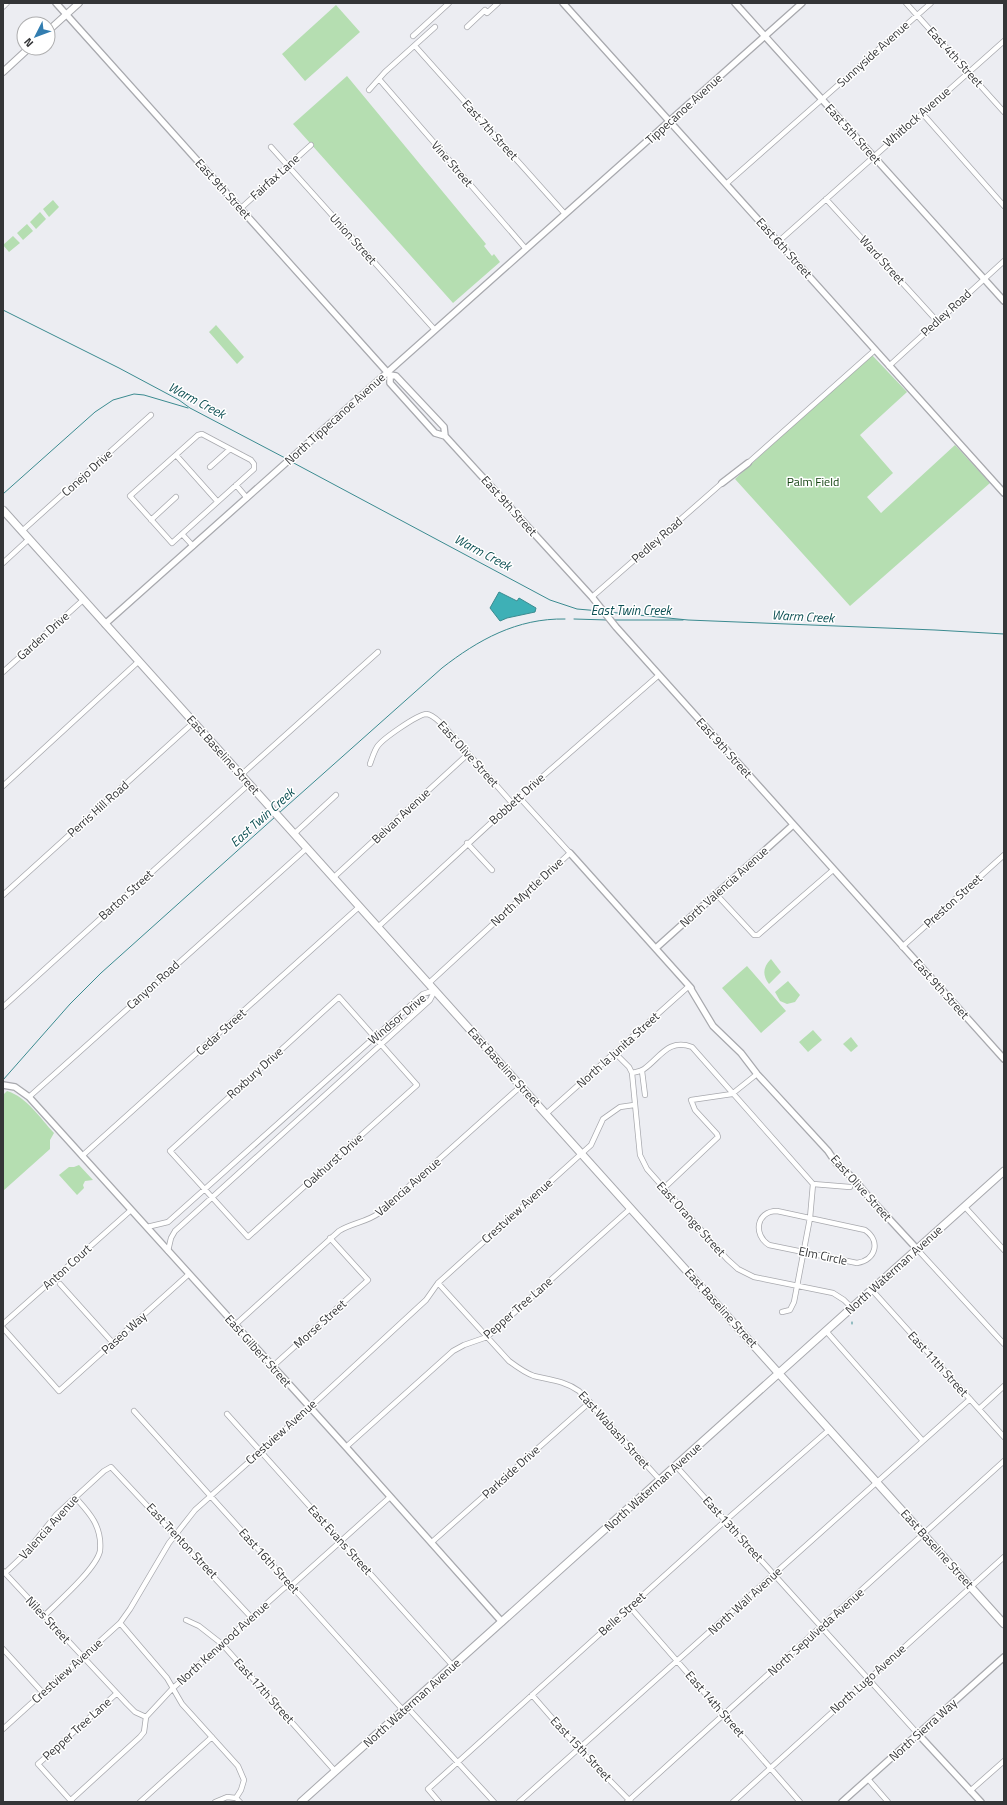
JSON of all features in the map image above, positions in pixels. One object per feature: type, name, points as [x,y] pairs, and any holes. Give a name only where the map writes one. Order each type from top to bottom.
[{"type":"main road","points":[[56,24],[79,3]]},
{"type":"main road","points":[[3,72],[20,56]]},
{"type":"main road","name":"East Baseline Street","points":[[3,510],[1004,1624]]},
{"type":"main road","name":"North Waterman Avenue","points":[[301,1802],[1004,1171]]},
{"type":"street","points":[[3,7],[7,3]]},
{"type":"street","name":"East 9th Street","points":[[56,3],[389,374],[396,376],[444,427],[445,436]]},
{"type":"street","points":[[413,36],[449,3]]},
{"type":"street","points":[[467,27],[485,10],[487,13],[498,3]]},
{"type":"street","name":"East 6th Street","points":[[563,3],[1004,493]]},
{"type":"street","name":"East 5th Street","points":[[735,3],[1004,301]]},
{"type":"street","name":"Tippecanoe Avenue","points":[[566,214],[802,3]]},
{"type":"street","name":"East 4th Street","points":[[906,3],[1004,112]]},
{"type":"street","name":"Sunnyside Avenue","points":[[726,184],[930,3]]},
{"type":"street","points":[[370,90],[378,79],[435,27]]},
{"type":"street","name":"Whitlock Avenue","points":[[778,242],[1004,41]]},
{"type":"street","name":"East 7th Street","points":[[415,46],[566,214]]},
{"type":"street","name":"Vine Street","points":[[378,79],[526,249]]},
{"type":"street","points":[[922,113],[1004,206]]},
{"type":"street","name":"Fairfax Lane","points":[[240,209],[311,145]]},
{"type":"street","name":"Union Street","points":[[271,147],[435,330]]},
{"type":"street","name":"Ward Street","points":[[826,199],[937,322]]},
{"type":"street","name":"North Tippecanoe Avenue","points":[[105,624],[286,463],[389,374],[435,330],[566,214]]},
{"type":"street","name":"Pedley Road","points":[[889,366],[1004,261]]},
{"type":"street","points":[[722,483],[748,463],[875,350]]},
{"type":"street","name":"East 9th Street","points":[[389,374],[390,382],[435,433],[445,436],[592,597],[616,627],[1004,1059]]},
{"type":"street","name":"Conejo Drive","points":[[22,531],[151,415]]},
{"type":"street","points":[[202,434],[251,460],[254,464],[254,469],[172,543],[130,496],[176,455],[198,435],[202,434]]},
{"type":"street","points":[[210,467],[230,449]]},
{"type":"street","points":[[176,455],[218,502]]},
{"type":"street","name":"Pedley Road","points":[[592,597],[722,483]]},
{"type":"street","points":[[236,485],[247,498]]},
{"type":"street","points":[[151,520],[176,497]]},
{"type":"street","points":[[182,534],[194,546]]},
{"type":"street","points":[[3,563],[29,539]]},
{"type":"street","name":"Garden Drive","points":[[3,672],[83,600]]},
{"type":"street","points":[[241,775],[378,652]]},
{"type":"street","points":[[3,786],[139,661]]},
{"type":"street","name":"Bobbett Drive","points":[[378,927],[518,797],[659,675]]},
{"type":"street","name":"East Olive Street","points":[[370,764],[377,747],[386,737],[418,717],[426,714],[433,716],[444,726],[512,803]]},
{"type":"street","name":"Perris Hill Road","points":[[3,895],[194,722]]},
{"type":"street","name":"Belvan Avenue","points":[[333,878],[468,754]]},
{"type":"street","name":"Barton Street","points":[[3,1006],[249,784]]},
{"type":"street","points":[[294,834],[336,795]]},
{"type":"street","name":"North Myrtle Drive","points":[[429,983],[570,853],[518,797]]},
{"type":"street","name":"North Valencia Avenue","points":[[656,948],[793,825]]},
{"type":"street","points":[[467,843],[492,870]]},
{"type":"street","name":"Canyon Road","points":[[29,1097],[307,848]]},
{"type":"street","name":"East Olive Street","points":[[570,853],[698,995],[719,1030],[741,1053],[757,1074],[828,1151],[836,1163],[854,1178],[868,1196],[1004,1344]]},
{"type":"street","name":"Preston Street","points":[[902,947],[1004,855]]},
{"type":"street","points":[[716,894],[754,935],[758,935],[833,870]]},
{"type":"street","name":"Cedar Street","points":[[82,1156],[359,907]]},
{"type":"street","name":"North la Junita Street","points":[[546,1114],[689,986]]},
{"type":"street","name":"Windsor Drive","points":[[147,1227],[168,1222],[423,994],[435,990]]},
{"type":"street","name":"Windsor Drive","points":[[168,1251],[175,1231],[430,1000],[435,990]]},
{"type":"street","name":"Roxbury Drive","points":[[212,1196],[170,1151],[339,997],[374,1038],[381,1044]]},
{"type":"street","name":"Oakhurst Drive","points":[[212,1196],[248,1237],[417,1086],[381,1044]]},
{"type":"street","points":[[615,1053],[629,1067],[632,1073],[642,1071],[665,1049],[687,1045],[692,1047],[813,1184],[850,1187]]},
{"type":"street","points":[[642,1071],[645,1096]]},
{"type":"street","name":"East Orange Street","points":[[632,1073],[634,1106],[640,1155],[647,1169],[727,1259],[738,1269],[754,1276],[839,1296],[852,1308]]},
{"type":"street","points":[[664,1188],[718,1137],[695,1110],[691,1100],[732,1094],[757,1074]]},
{"type":"street","name":"East Gilbert Street","points":[[7,1085],[20,1090],[29,1097],[309,1408],[432,1542],[502,1622]]},
{"type":"street","name":"Valencia Avenue","points":[[235,1325],[330,1238],[345,1227],[366,1220],[379,1213],[521,1086]]},
{"type":"street","name":"Crestview Avenue","points":[[3,1728],[84,1657],[120,1623],[130,1609],[169,1543],[188,1518],[210,1496],[309,1408],[421,1304],[438,1283],[582,1153],[594,1140],[598,1127],[603,1119],[620,1107],[634,1106]]},
{"type":"street","points":[[292,1112],[298,1118]]},
{"type":"street","points":[[784,1312],[793,1307],[798,1286],[810,1218],[813,1184]]},
{"type":"street","points":[[965,1206],[1004,1250]]},
{"type":"street","name":"Pepper Tree Lane","points":[[346,1447],[453,1351],[464,1345],[487,1337],[631,1208]]},
{"type":"street","name":"Anton Court","points":[[3,1324],[131,1210]]},
{"type":"street","name":"Elm Circle","points":[[772,1212],[810,1218],[865,1230],[874,1239],[875,1250],[868,1259],[857,1263],[769,1245],[760,1237],[758,1226],[763,1216],[772,1212]]},
{"type":"street","name":"Morse Street","points":[[272,1367],[368,1280],[330,1238]]},
{"type":"street","name":"Paseo Way","points":[[3,1328],[59,1391],[189,1274]]},
{"type":"street","name":"East Wabash Street","points":[[438,1283],[509,1361],[519,1369],[533,1376],[555,1380],[572,1386],[590,1402],[660,1480]]},
{"type":"street","points":[[60,1284],[113,1343]]},
{"type":"street","name":"East 11th Street","points":[[872,1290],[1004,1437]]},
{"type":"street","points":[[826,1331],[923,1441]]},
{"type":"street","points":[[979,1409],[1004,1386]]},
{"type":"street","name":"North Wall Avenue","points":[[519,1802],[970,1399]]},
{"type":"street","name":"Parkside Drive","points":[[432,1542],[590,1402]]},
{"type":"street","name":"East 16th Street","points":[[134,1411],[292,1586],[494,1802]]},
{"type":"street","name":"East Evans Street","points":[[227,1414],[453,1666]]},
{"type":"street","name":"Belle Street","points":[[439,1802],[428,1789],[725,1521],[830,1429]]},
{"type":"street","name":"North Sepulveda Avenue","points":[[629,1801],[1004,1461]]},
{"type":"street","name":"East 13th Street","points":[[676,1466],[918,1734]]},
{"type":"street","name":"Valencia Avenue","points":[[4,1572],[24,1555],[56,1515],[104,1471],[112,1467]]},
{"type":"street","name":"East Trenton Street","points":[[112,1467],[176,1534],[251,1617]]},
{"type":"street","points":[[44,1616],[88,1571],[100,1551],[99,1532],[95,1523],[90,1514],[75,1497]]},
{"type":"street","name":"North Kenwood Avenue","points":[[71,1801],[140,1737],[144,1732],[146,1717],[172,1689],[284,1588],[292,1586],[390,1497]]},
{"type":"street","name":"North Lugo Avenue","points":[[733,1802],[1004,1556]]},
{"type":"street","name":"Niles Street","points":[[4,1572],[84,1657],[116,1694],[135,1712],[146,1717]]},
{"type":"street","name":"East 14th Street","points":[[630,1607],[678,1660],[800,1802]]},
{"type":"street","name":"East 17th Street","points":[[186,1620],[199,1626],[222,1644],[335,1771]]},
{"type":"street","points":[[120,1623],[163,1673],[182,1704],[238,1766],[244,1780],[241,1790],[236,1798]]},
{"type":"street","points":[[3,1650],[43,1693]]},
{"type":"street","name":"North Sierra Way","points":[[842,1802],[1004,1657]]},
{"type":"street","name":"Pepper Tree Lane","points":[[71,1801],[38,1764],[116,1694]]},
{"type":"street","name":"East 15th Street","points":[[532,1695],[579,1749],[629,1801]]},
{"type":"street","points":[[918,1734],[981,1802]]},
{"type":"street","points":[[140,1802],[212,1737]]},
{"type":"street","points":[[970,1791],[1004,1761]]},
{"type":"street","points":[[868,1779],[888,1802]]},
{"type":"street","points":[[215,1802],[224,1798],[236,1798],[240,1802]]},
{"type":"green space","points":[[336,5],[360,32],[305,81],[282,54]]},
{"type":"green space","points":[[347,76],[486,244],[484,246],[492,256],[494,254],[500,262],[453,303],[293,124]]},
{"type":"green space","points":[[53,200],[59,207],[49,217],[43,209]]},
{"type":"green space","points":[[40,212],[46,219],[36,229],[30,222]]},
{"type":"green space","points":[[27,224],[33,231],[23,240],[17,233]]},
{"type":"green space","points":[[13,236],[20,243],[9,252],[3,245]]},
{"type":"green space","points":[[216,325],[244,357],[237,364],[209,332]]},
{"type":"green space","name":"Palm Field","points":[[871,354],[907,392],[860,435],[893,473],[867,497],[881,513],[955,445],[990,483],[850,606],[735,479]]},
{"type":"green space","points":[[771,959],[781,972],[769,984],[765,977],[764,971],[766,965]]},
{"type":"green space","points":[[747,966],[786,1011],[761,1033],[722,988]]},
{"type":"green space","points":[[788,981],[800,995],[795,1002],[787,1004],[780,1001],[775,992]]},
{"type":"green space","points":[[813,1030],[822,1040],[815,1046],[806,1036]]},
{"type":"green space","points":[[806,1036],[815,1046],[808,1052],[799,1042]]},
{"type":"green space","points":[[851,1037],[858,1046],[851,1052],[843,1044]]},
{"type":"green space","points":[[7,1091],[21,1098],[27,1103],[54,1133],[50,1140],[50,1149],[3,1191],[3,1095]]},
{"type":"green space","points":[[79,1165],[93,1180],[85,1181],[83,1185],[84,1188],[77,1195],[59,1175],[69,1167]]},
{"type":"water","points":[[499,592],[517,601],[519,598],[536,608],[535,612],[500,621],[490,608]]},
{"type":"waterway","name":"Warm Creek","points":[[3,310],[119,368],[179,400],[190,408],[287,459]]},
{"type":"waterway","points":[[3,494],[95,412],[113,400],[134,394],[144,395],[188,408]]},
{"type":"waterway","name":"Warm Creek","points":[[290,461],[550,600],[577,609],[600,611]]},
{"type":"waterway","name":"Warm Creek","points":[[608,612],[688,620],[1004,634]]},
{"type":"waterway","name":"East Twin Creek","points":[[279,813],[442,668],[470,648],[514,627],[531,622],[565,619]]},
{"type":"waterway","name":"East Twin Creek","points":[[574,619],[607,620]]},
{"type":"waterway","name":"East Twin Creek","points":[[613,620],[683,620]]},
{"type":"waterway","name":"East Twin Creek","points":[[3,1080],[70,1004],[101,973],[275,817]]}]
